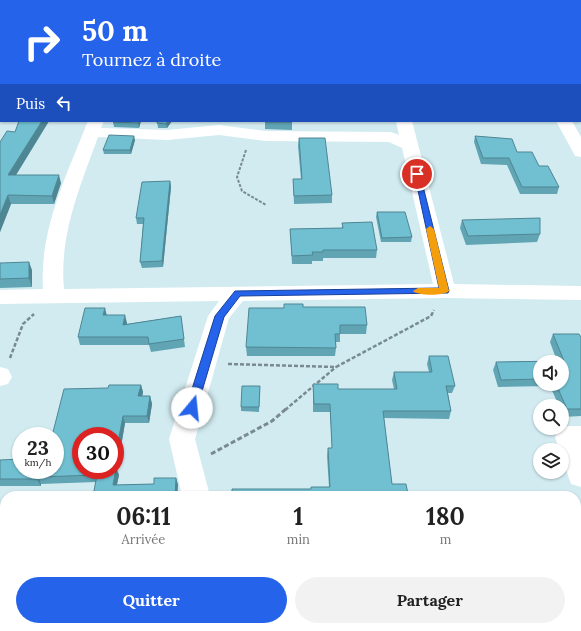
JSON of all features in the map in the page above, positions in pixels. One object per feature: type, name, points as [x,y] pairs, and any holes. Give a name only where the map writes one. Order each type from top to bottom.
[{"type":"street","points":[[404,122],[444,291]]},
{"type":"street","points":[[565,122],[581,152]]},
{"type":"street","points":[[54,295],[52,271],[59,220],[93,127],[167,135],[219,130],[266,136],[391,137],[410,145]]},
{"type":"street","points":[[0,297],[54,295],[444,291],[581,293]]},
{"type":"street","points":[[195,491],[182,439],[219,316],[238,293]]},
{"type":"street","points":[[581,437],[568,437],[581,475]]},
{"type":"path","points":[[266,136],[246,150],[237,177],[242,191],[266,205]]},
{"type":"path","points":[[189,465],[272,421],[336,367],[431,316],[444,291]]},
{"type":"path","points":[[0,376],[13,353],[23,324],[54,295]]},
{"type":"path","points":[[205,363],[336,367]]},
{"type":"building","points":[[19,122],[41,122],[8,175],[59,175],[52,196],[8,195],[0,215],[0,142],[7,131],[15,132]]},
{"type":"building","points":[[113,122],[138,122],[138,123]]},
{"type":"building","points":[[157,122],[167,122],[166,124]]},
{"type":"building","points":[[109,135],[134,136],[130,150],[103,150]]},
{"type":"building","points":[[475,136],[512,139],[517,152],[532,152],[539,166],[548,166],[559,187],[522,187],[509,158],[483,158]]},
{"type":"building","points":[[299,138],[325,138],[332,195],[294,196],[293,179],[302,179]]},
{"type":"building","points":[[170,181],[162,261],[140,262],[144,218],[136,218],[142,182]]},
{"type":"building","points":[[377,212],[405,212],[412,237],[382,238]]},
{"type":"building","points":[[540,218],[540,234],[468,236],[462,220]]},
{"type":"building","points":[[372,222],[377,250],[323,250],[323,252],[312,252],[313,255],[292,256],[290,229],[343,228],[342,223]]},
{"type":"building","points":[[29,262],[29,278],[0,279],[0,263]]},
{"type":"building","points":[[284,304],[303,304],[303,307],[365,307],[367,325],[340,325],[340,334],[335,334],[336,348],[246,347],[249,308],[284,308]]},
{"type":"building","points":[[85,308],[105,308],[103,315],[125,315],[123,325],[181,316],[184,339],[149,344],[148,337],[78,337]]},
{"type":"building","points":[[553,334],[579,334],[581,337],[581,409],[569,409],[569,399],[563,399],[559,391],[569,391],[569,355],[562,355]]},
{"type":"building","points":[[429,356],[448,356],[455,386],[446,386],[451,411],[383,411],[392,484],[406,484],[407,491],[232,491],[232,489],[311,489],[311,487],[330,487],[328,448],[332,448],[330,404],[314,404],[313,384],[338,384],[338,389],[397,389],[394,372],[432,372]]},
{"type":"building","points":[[533,361],[533,379],[501,380],[496,362]]},
{"type":"building","points":[[109,385],[141,385],[138,396],[150,396],[147,416],[123,416],[121,427],[72,427],[72,476],[64,476],[64,427],[54,427],[64,389],[108,388]]},
{"type":"building","points":[[242,386],[260,386],[259,407],[241,407]]},
{"type":"building","points":[[12,459],[12,479],[0,479],[0,460]]},
{"type":"building","points":[[154,478],[176,478],[175,491],[94,491],[96,479],[114,479],[113,485],[154,484]]},
{"type":"slow traffic","points":[[418,291],[444,291],[430,229]]},
{"type":"route","points":[[192,408],[219,316],[238,293],[444,291],[417,174]]}]
